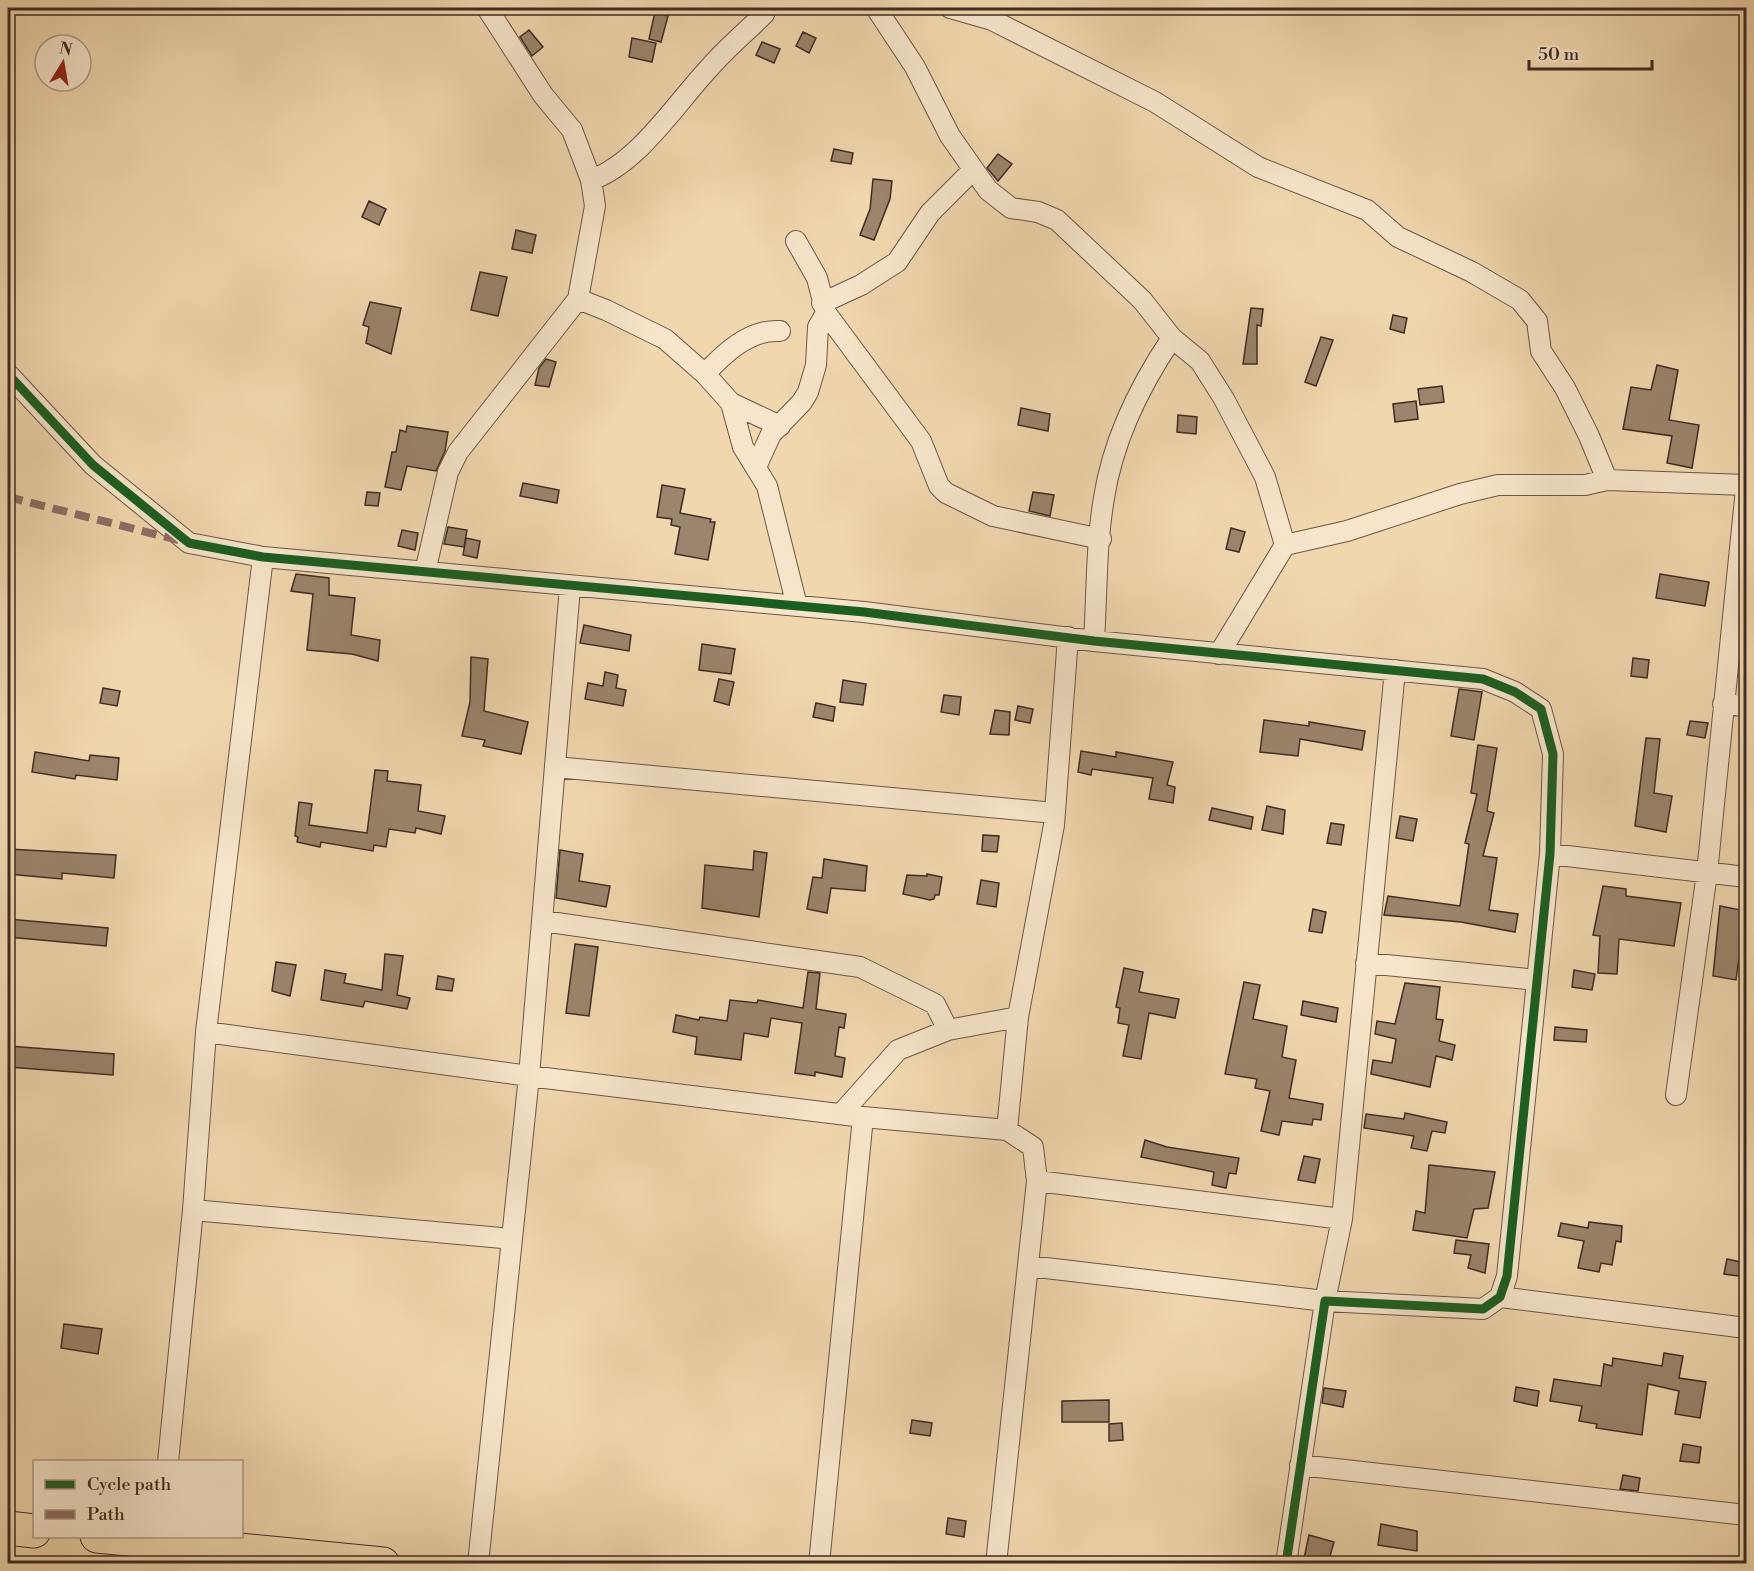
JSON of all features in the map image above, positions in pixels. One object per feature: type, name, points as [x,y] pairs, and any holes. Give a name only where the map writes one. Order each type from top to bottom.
[{"type":"highway","points":[[8,1528],[33,1531]]},
{"type":"highway","points":[[140,1538],[383,1563]]},
{"type":"street","points":[[425,572],[448,472],[458,452],[578,299],[595,206],[591,180],[572,130],[543,95],[487,8]]},
{"type":"street","points":[[591,180],[607,174],[637,150],[712,65],[764,15],[766,8]]},
{"type":"street","points":[[876,8],[915,67],[950,136],[988,190],[1011,208],[1038,212],[1065,226],[1142,300],[1172,338],[1200,361],[1241,430],[1265,477],[1285,545]]},
{"type":"street","points":[[950,8],[992,20],[1155,102],[1258,167],[1366,210],[1398,237],[1472,272],[1520,300],[1537,321],[1541,351],[1575,408],[1607,480]]},
{"type":"street","points":[[756,466],[764,444],[808,392],[816,365],[818,327],[824,308],[897,262],[930,213],[973,170]]},
{"type":"street","points":[[796,241],[817,278],[824,308],[921,441],[939,486],[946,493],[993,516],[1101,539]]},
{"type":"street","points":[[578,299],[665,339],[705,374],[731,403],[780,426]]},
{"type":"street","points":[[705,374],[735,346],[762,332],[780,331]]},
{"type":"street","points":[[1094,641],[1104,498],[1123,428],[1143,383],[1172,338]]},
{"type":"street","points":[[8,374],[93,465],[189,543],[263,557],[570,587],[797,606],[1094,641],[1483,679],[1515,692],[1541,710],[1553,754],[1550,854],[1507,1276],[1500,1298],[1483,1309],[1325,1300],[1029,1266]]},
{"type":"street","points":[[731,403],[742,447],[767,486],[774,507],[797,606]]},
{"type":"street","points":[[1219,654],[1285,545],[1347,531],[1460,494],[1497,485],[1585,485],[1607,480],[1746,487],[1707,873],[1676,1095]]},
{"type":"street","points":[[168,1460],[193,1210],[206,1032],[263,557]]},
{"type":"street","points":[[478,1563],[529,1076],[570,587]]},
{"type":"street","points":[[1007,1130],[1018,1017],[1055,813],[1068,637]]},
{"type":"street","points":[[1286,1563],[1325,1300],[1342,1219],[1395,670]]},
{"type":"street","points":[[1723,704],[1746,706]]},
{"type":"street","points":[[555,767],[1055,813]]},
{"type":"street","points":[[1550,854],[1746,877]]},
{"type":"street","points":[[543,921],[860,968],[935,1004],[948,1030]]},
{"type":"street","points":[[1366,963],[1537,980]]},
{"type":"street","points":[[841,1114],[898,1050],[948,1030],[1018,1017]]},
{"type":"street","points":[[206,1032],[529,1076],[863,1117],[1007,1130],[1034,1147],[1037,1181],[996,1563]]},
{"type":"street","points":[[819,1563],[863,1117]]},
{"type":"street","points":[[1037,1181],[1342,1219]]},
{"type":"street","points":[[193,1210],[512,1239]]},
{"type":"street","points":[[1500,1298],[1746,1328]]},
{"type":"street","points":[[1300,1465],[1746,1515]]},
{"type":"building","points":[[655,12],[668,16],[661,42],[649,39]]},
{"type":"building","points":[[529,30],[543,47],[532,56],[520,37]]},
{"type":"building","points":[[803,32],[816,38],[809,53],[796,46]]},
{"type":"building","points":[[632,38],[656,43],[652,62],[629,57]]},
{"type":"building","points":[[762,42],[780,49],[774,63],[756,55]]},
{"type":"building","points":[[834,149],[853,153],[851,164],[831,161]]},
{"type":"building","points":[[998,154],[1012,164],[998,181],[987,168]]},
{"type":"building","points":[[873,179],[892,181],[890,199],[874,240],[860,235],[870,209]]},
{"type":"building","points":[[369,201],[386,209],[379,225],[362,217]]},
{"type":"building","points":[[516,230],[536,235],[532,253],[512,249]]},
{"type":"building","points":[[480,272],[507,277],[498,316],[471,310]]},
{"type":"building","points":[[370,302],[401,308],[391,354],[366,343],[369,327],[363,325]]},
{"type":"building","points":[[1251,308],[1263,309],[1261,326],[1257,325],[1257,364],[1243,364]]},
{"type":"building","points":[[1393,315],[1407,318],[1404,333],[1390,329]]},
{"type":"building","points":[[1321,337],[1333,340],[1316,386],[1305,382]]},
{"type":"building","points":[[546,359],[556,362],[549,387],[535,385],[539,368]]},
{"type":"building","points":[[1657,365],[1678,370],[1669,420],[1699,425],[1692,468],[1667,463],[1672,436],[1623,429],[1631,387],[1651,390]]},
{"type":"building","points":[[1442,386],[1444,402],[1420,405],[1418,389]]},
{"type":"building","points":[[1416,401],[1418,419],[1395,422],[1393,404]]},
{"type":"building","points":[[1021,408],[1050,414],[1048,431],[1018,425]]},
{"type":"building","points":[[1178,415],[1197,417],[1196,434],[1177,432]]},
{"type":"building","points":[[407,426],[448,432],[445,451],[436,471],[407,466],[401,490],[385,487],[392,452],[396,452],[400,430],[406,432]]},
{"type":"building","points":[[523,483],[559,490],[557,503],[520,496]]},
{"type":"building","points":[[662,485],[685,489],[680,513],[711,519],[710,522],[715,522],[708,560],[675,554],[680,527],[671,525],[672,519],[657,517]]},
{"type":"building","points":[[367,492],[380,493],[378,506],[365,505]]},
{"type":"building","points":[[1033,492],[1054,495],[1050,516],[1029,511]]},
{"type":"building","points":[[448,527],[467,530],[464,547],[444,544]]},
{"type":"building","points":[[1231,528],[1245,532],[1239,552],[1226,549]]},
{"type":"building","points":[[402,530],[418,533],[415,550],[398,546]]},
{"type":"building","points":[[466,538],[480,541],[477,558],[463,555]]},
{"type":"building","points":[[296,574],[329,578],[329,595],[355,598],[351,635],[380,640],[378,661],[352,654],[307,650],[313,594],[291,591]]},
{"type":"building","points":[[1660,574],[1709,582],[1705,606],[1656,598]]},
{"type":"building","points":[[584,625],[631,635],[629,651],[580,643]]},
{"type":"building","points":[[702,644],[735,649],[731,674],[699,670]]},
{"type":"building","points":[[471,657],[488,659],[484,711],[528,722],[521,754],[483,746],[485,740],[462,736],[470,702]]},
{"type":"building","points":[[1633,658],[1649,660],[1647,678],[1631,676]]},
{"type":"building","points":[[605,672],[618,675],[616,688],[626,690],[623,706],[585,699],[588,683],[603,686]]},
{"type":"building","points":[[719,679],[734,682],[729,705],[714,701]]},
{"type":"building","points":[[843,680],[866,684],[863,705],[840,702]]},
{"type":"building","points":[[103,688],[120,691],[117,706],[100,703]]},
{"type":"building","points":[[1459,689],[1482,692],[1474,740],[1451,736]]},
{"type":"building","points":[[944,695],[961,697],[959,715],[941,712]]},
{"type":"building","points":[[816,703],[835,707],[833,721],[813,717]]},
{"type":"building","points":[[1018,706],[1033,709],[1030,723],[1015,720]]},
{"type":"building","points":[[995,710],[1010,712],[1009,735],[990,734]]},
{"type":"building","points":[[1264,720],[1309,726],[1309,722],[1365,731],[1362,750],[1300,739],[1298,756],[1260,752]]},
{"type":"building","points":[[1690,721],[1708,723],[1705,738],[1687,735]]},
{"type":"building","points":[[1646,738],[1660,739],[1654,793],[1672,796],[1666,832],[1635,826]]},
{"type":"building","points":[[1478,745],[1497,748],[1487,811],[1494,813],[1483,856],[1497,858],[1489,910],[1518,914],[1515,932],[1461,922],[1384,915],[1388,896],[1460,906],[1469,844],[1465,843],[1477,794],[1471,793]]},
{"type":"building","points":[[1081,751],[1116,757],[1116,752],[1173,762],[1167,785],[1175,787],[1173,803],[1149,799],[1153,778],[1092,769],[1091,775],[1078,772]]},
{"type":"building","points":[[35,752],[89,761],[90,755],[119,758],[117,780],[76,775],[75,779],[32,772]]},
{"type":"building","points":[[375,770],[388,771],[387,781],[421,785],[418,811],[445,816],[441,834],[416,828],[415,833],[389,829],[386,847],[374,845],[373,851],[321,842],[320,847],[297,842],[298,837],[295,836],[299,802],[312,804],[309,825],[367,833]]},
{"type":"building","points":[[1267,806],[1285,810],[1283,834],[1262,830]]},
{"type":"building","points":[[1212,808],[1253,817],[1251,829],[1209,820]]},
{"type":"building","points":[[1400,816],[1417,819],[1413,841],[1396,838]]},
{"type":"building","points":[[1331,823],[1344,825],[1341,845],[1327,843]]},
{"type":"building","points":[[983,835],[999,836],[997,852],[982,851]]},
{"type":"building","points":[[8,849],[116,855],[114,878],[62,873],[62,879],[8,874]]},
{"type":"building","points":[[560,850],[583,854],[579,881],[610,886],[606,907],[556,898]]},
{"type":"building","points":[[754,851],[767,853],[759,917],[702,908],[705,865],[753,870]]},
{"type":"building","points":[[824,859],[867,866],[865,891],[831,888],[827,913],[807,909],[813,877],[822,878]]},
{"type":"building","points":[[927,874],[942,877],[939,895],[935,895],[934,899],[930,900],[903,894],[907,875],[927,876]]},
{"type":"building","points":[[981,880],[999,883],[996,907],[977,904]]},
{"type":"building","points":[[1603,886],[1626,889],[1626,896],[1681,903],[1674,946],[1619,939],[1617,974],[1598,973],[1600,936],[1593,935]]},
{"type":"building","points":[[1720,906],[1746,911],[1746,960],[1739,958],[1736,980],[1713,976]]},
{"type":"building","points":[[1313,909],[1326,912],[1322,933],[1309,931]]},
{"type":"building","points":[[8,919],[108,928],[106,946],[8,937]]},
{"type":"building","points":[[575,944],[598,947],[589,1016],[566,1013]]},
{"type":"building","points":[[385,954],[403,956],[397,995],[410,998],[407,1009],[365,1001],[363,1007],[321,1000],[325,970],[346,974],[344,983],[382,990]]},
{"type":"building","points":[[276,962],[296,965],[290,996],[272,991]]},
{"type":"building","points":[[1124,968],[1143,972],[1139,992],[1179,999],[1175,1018],[1149,1013],[1141,1059],[1123,1056],[1129,1025],[1118,1023],[1120,1008],[1116,1007]]},
{"type":"building","points":[[1574,970],[1595,974],[1592,990],[1572,987]]},
{"type":"building","points":[[808,972],[820,973],[816,1009],[846,1014],[844,1028],[839,1027],[835,1056],[845,1058],[842,1077],[815,1072],[815,1076],[795,1073],[802,1023],[771,1018],[768,1037],[744,1033],[741,1060],[695,1054],[697,1037],[673,1032],[676,1015],[699,1020],[700,1017],[727,1021],[730,1000],[757,1003],[758,1000],[803,1008]]},
{"type":"building","points":[[438,976],[454,979],[452,991],[436,989]]},
{"type":"building","points":[[1244,982],[1260,985],[1253,1019],[1287,1026],[1282,1057],[1296,1060],[1289,1098],[1323,1104],[1321,1120],[1313,1119],[1312,1125],[1282,1121],[1279,1135],[1261,1131],[1270,1091],[1255,1088],[1257,1079],[1225,1074]]},
{"type":"building","points":[[1405,983],[1440,987],[1436,1019],[1443,1020],[1439,1041],[1455,1045],[1452,1060],[1436,1056],[1430,1087],[1371,1074],[1373,1060],[1392,1063],[1396,1039],[1375,1034],[1377,1021],[1395,1024]]},
{"type":"building","points":[[1303,1001],[1338,1008],[1336,1022],[1301,1015]]},
{"type":"building","points":[[1555,1027],[1587,1030],[1586,1042],[1554,1040]]},
{"type":"building","points":[[8,1046],[114,1054],[113,1075],[8,1067]]},
{"type":"building","points":[[1405,1113],[1447,1122],[1445,1133],[1432,1131],[1427,1151],[1411,1148],[1414,1136],[1364,1128],[1366,1114],[1404,1119]]},
{"type":"building","points":[[1145,1140],[1167,1147],[1239,1158],[1236,1174],[1229,1173],[1226,1188],[1212,1185],[1214,1172],[1141,1157]]},
{"type":"building","points":[[1304,1156],[1320,1159],[1315,1183],[1298,1180]]},
{"type":"building","points":[[1429,1165],[1495,1172],[1488,1208],[1474,1209],[1467,1238],[1413,1230],[1416,1211],[1425,1213]]},
{"type":"building","points":[[1589,1222],[1622,1226],[1621,1242],[1616,1241],[1612,1265],[1601,1263],[1599,1272],[1578,1268],[1584,1241],[1558,1236],[1561,1223],[1588,1228]]},
{"type":"building","points":[[1456,1240],[1489,1244],[1485,1273],[1468,1268],[1471,1255],[1454,1253]]},
{"type":"building","points":[[1727,1259],[1746,1263],[1746,1277],[1724,1274]]},
{"type":"building","points":[[64,1324],[102,1329],[98,1354],[61,1348]]},
{"type":"building","points":[[1664,1353],[1683,1356],[1679,1378],[1706,1382],[1700,1418],[1675,1414],[1679,1391],[1648,1384],[1642,1435],[1596,1428],[1597,1424],[1579,1421],[1582,1406],[1550,1401],[1554,1379],[1601,1386],[1604,1364],[1612,1366],[1613,1358],[1662,1366]]},
{"type":"building","points":[[1516,1387],[1539,1391],[1537,1406],[1514,1401]]},
{"type":"building","points":[[1324,1388],[1346,1391],[1343,1407],[1322,1403]]},
{"type":"building","points":[[1109,1400],[1109,1422],[1062,1422],[1062,1401]]},
{"type":"building","points":[[912,1420],[932,1423],[930,1436],[910,1433]]},
{"type":"building","points":[[1122,1423],[1123,1440],[1109,1441],[1109,1424]]},
{"type":"building","points":[[1683,1444],[1701,1447],[1699,1463],[1680,1461]]},
{"type":"building","points":[[1623,1475],[1640,1478],[1638,1491],[1620,1489]]},
{"type":"building","points":[[948,1518],[966,1521],[964,1537],[946,1534]]},
{"type":"building","points":[[1381,1524],[1417,1531],[1417,1551],[1378,1545]]},
{"type":"building","points":[[1309,1535],[1334,1542],[1328,1563],[1303,1563]]},
{"type":"marked path","points":[[8,497],[182,541]]},
{"type":"cycle path","points":[[8,374],[93,465],[189,543],[263,557],[864,612],[1094,641],[1483,679],[1515,692],[1541,709],[1553,754],[1550,854],[1507,1276],[1500,1297],[1483,1309],[1325,1301],[1286,1564]]}]
